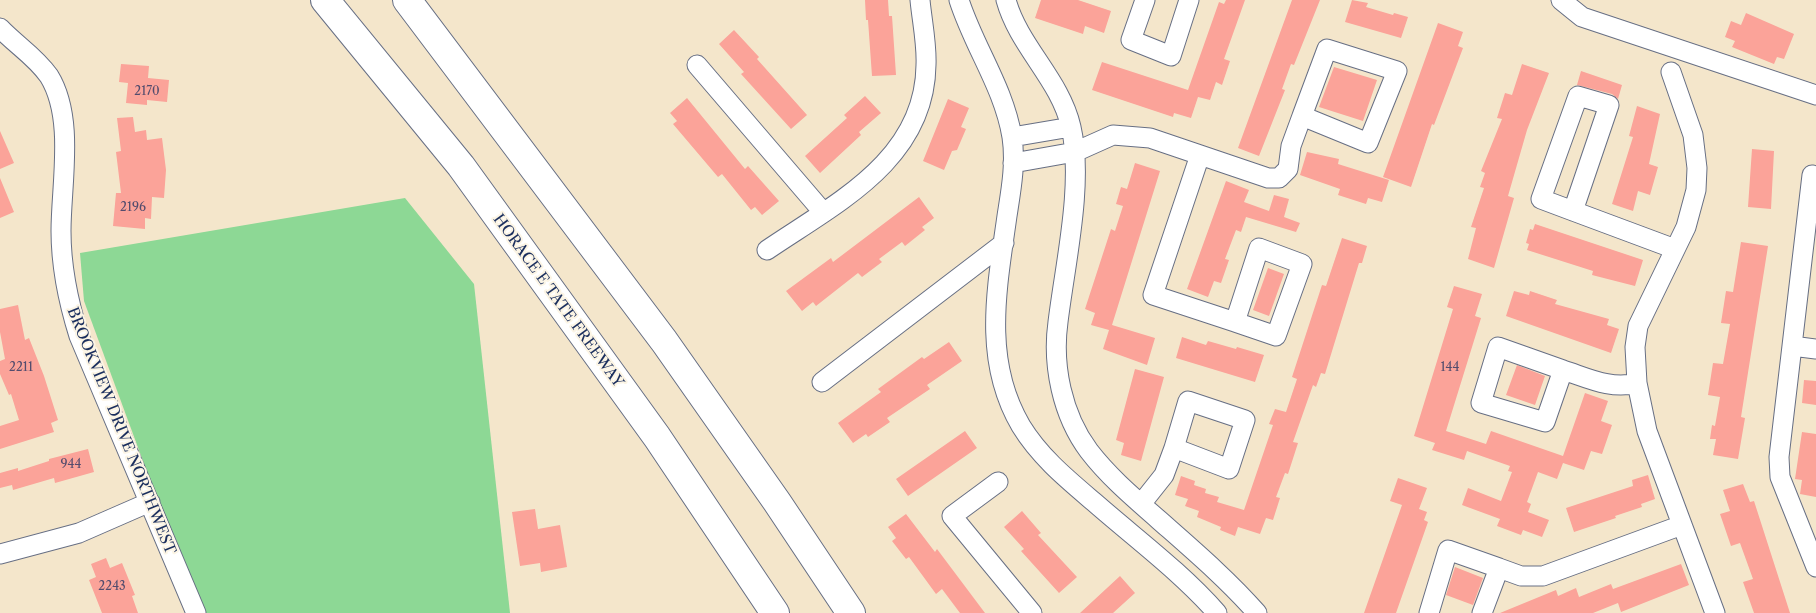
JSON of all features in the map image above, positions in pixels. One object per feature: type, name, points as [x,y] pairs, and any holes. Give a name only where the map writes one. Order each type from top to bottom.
[{"type":"highway","name":"HORACE E TATE FREEWAY","points":[[325,0],[461,166],[657,438],[775,613]]},
{"type":"highway","points":[[407,0],[664,341],[777,502],[851,613]]},
{"type":"street","points":[[768,250],[879,171],[897,151],[910,128],[922,99],[926,65],[920,0]]},
{"type":"street","points":[[960,0],[1001,97],[1012,137],[1013,163],[994,307],[994,344],[1004,388],[1020,425],[1035,447],[1056,470],[1167,565],[1216,613],[1238,591]]},
{"type":"street","points":[[1006,0],[1023,41],[1057,90],[1071,127],[1075,152],[1073,205],[1056,332],[1059,381],[1070,418],[1088,449],[1108,474],[1238,591],[1257,613]]},
{"type":"street","points":[[1145,0],[1131,40],[1170,56],[1183,2]]},
{"type":"street","points":[[1562,0],[1582,16],[1816,95]]},
{"type":"street","name":"BROOKVIEW DRIVE NORTHWEST","points":[[0,28],[31,54],[49,77],[57,92],[65,133],[61,231],[62,268],[67,298],[79,336],[196,613]]},
{"type":"street","points":[[1013,163],[1075,152],[1113,135],[1134,135],[1268,178],[1279,178],[1288,169],[1290,146],[1327,49],[1396,71],[1368,143],[1302,116]]},
{"type":"street","points":[[697,65],[822,212]]},
{"type":"street","points":[[1671,72],[1693,135],[1697,168],[1692,209],[1638,326],[1635,346],[1637,383],[1647,432],[1715,613]]},
{"type":"street","points":[[1573,211],[1609,105],[1578,96],[1541,199],[1573,211],[1675,249]]},
{"type":"street","points":[[1012,137],[1071,127]]},
{"type":"street","points":[[1200,155],[1153,295],[1276,336],[1302,264],[1259,248],[1235,322]]},
{"type":"street","points":[[1812,175],[1779,457],[1780,477],[1816,567]]},
{"type":"street","points":[[822,382],[1004,242]]},
{"type":"street","points":[[1792,346],[1816,349]]},
{"type":"street","points":[[1563,370],[1545,422],[1481,403],[1498,347],[1610,386],[1624,386],[1637,383]]},
{"type":"street","points":[[1141,504],[1164,475],[1174,448]]},
{"type":"street","points":[[998,482],[952,516],[1032,613]]},
{"type":"street","points":[[0,554],[79,533],[150,502]]},
{"type":"street","points":[[1429,613],[1448,550],[1521,576],[1543,576],[1682,525]]},
{"type":"street","points":[[1482,613],[1499,568]]},
{"type":"green space","points":[[405,198],[474,284],[510,613],[199,613],[84,301],[80,253]]},
{"type":"building","points":[[865,0],[888,0],[889,16],[892,16],[896,75],[872,76]]},
{"type":"building","points":[[1041,0],[1078,0],[1111,11],[1104,33],[1085,26],[1083,34],[1035,18]]},
{"type":"building","points":[[1226,0],[1245,0],[1224,59],[1230,61],[1222,85],[1216,82],[1210,100],[1198,97],[1191,118],[1174,113],[1173,117],[1092,90],[1102,62],[1188,90],[1219,2],[1224,4]]},
{"type":"building","points":[[1292,0],[1320,0],[1294,65],[1291,64],[1282,89],[1285,90],[1259,156],[1238,148]]},
{"type":"building","points":[[1352,0],[1368,3],[1366,7],[1393,15],[1394,13],[1408,17],[1401,38],[1345,22]]},
{"type":"building","points":[[1746,13],[1794,34],[1784,59],[1777,57],[1774,64],[1732,47],[1735,41],[1725,37],[1731,21],[1741,25]]},
{"type":"building","points":[[1438,23],[1463,32],[1458,46],[1463,48],[1434,125],[1432,124],[1411,187],[1383,177]]},
{"type":"building","points":[[734,30],[807,115],[791,129],[741,74],[744,72],[719,44]]},
{"type":"building","points":[[121,64],[149,66],[148,78],[169,80],[167,102],[147,100],[147,105],[126,103],[128,83],[119,82]]},
{"type":"building","points":[[1522,64],[1549,73],[1527,130],[1508,196],[1514,198],[1494,268],[1468,259],[1476,228],[1471,227],[1484,188],[1480,187],[1485,173],[1481,171],[1502,119],[1497,118],[1505,93],[1512,95]]},
{"type":"building","points":[[1334,67],[1377,80],[1363,121],[1319,107]]},
{"type":"building","points":[[1581,71],[1622,85],[1618,99],[1612,94],[1577,85]]},
{"type":"building","points":[[865,96],[881,113],[859,132],[861,135],[820,173],[805,156],[847,118],[844,115]]},
{"type":"building","points":[[687,98],[745,169],[748,166],[779,201],[762,215],[755,207],[751,210],[722,174],[718,177],[673,124],[677,121],[670,113]]},
{"type":"building","points":[[948,99],[969,108],[961,127],[966,129],[957,150],[952,151],[944,170],[923,161]]},
{"type":"building","points":[[1637,106],[1660,114],[1649,164],[1658,167],[1650,195],[1638,191],[1633,211],[1612,204],[1633,137],[1629,136]]},
{"type":"building","points":[[133,117],[135,132],[146,130],[147,140],[162,138],[166,170],[164,198],[152,197],[151,219],[145,218],[145,229],[113,226],[116,193],[121,193],[116,152],[121,151],[117,118]]},
{"type":"building","points":[[0,131],[14,163],[0,169]]},
{"type":"building","points":[[1752,149],[1774,151],[1771,209],[1748,207]]},
{"type":"building","points":[[1307,152],[1339,159],[1338,164],[1389,180],[1382,202],[1368,198],[1366,204],[1338,195],[1340,189],[1300,175]]},
{"type":"building","points":[[1135,163],[1160,171],[1112,325],[1155,338],[1147,365],[1103,349],[1109,330],[1091,325],[1095,313],[1085,309],[1111,229],[1115,231],[1123,206],[1116,204],[1121,187],[1127,189]]},
{"type":"building","points":[[0,178],[14,212],[0,218]]},
{"type":"building","points":[[1226,181],[1249,190],[1244,202],[1269,211],[1274,195],[1289,199],[1284,217],[1300,223],[1296,232],[1246,217],[1241,232],[1236,230],[1225,259],[1229,260],[1221,283],[1214,281],[1208,297],[1187,289]]},
{"type":"building","points":[[919,197],[934,218],[922,227],[925,230],[905,246],[902,242],[879,259],[882,262],[862,277],[858,273],[816,306],[813,302],[802,311],[786,291],[831,258],[833,262]]},
{"type":"building","points":[[1535,224],[1643,260],[1635,286],[1592,275],[1593,271],[1527,250],[1529,244],[1526,243],[1530,229],[1533,230]]},
{"type":"building","points":[[1342,238],[1367,246],[1362,263],[1359,263],[1325,374],[1321,373],[1316,387],[1313,385],[1293,442],[1298,443],[1288,474],[1285,473],[1276,497],[1280,498],[1273,520],[1266,518],[1260,534],[1238,527],[1235,536],[1220,530],[1221,527],[1197,517],[1199,511],[1185,506],[1188,499],[1175,495],[1181,476],[1195,481],[1194,485],[1206,489],[1205,493],[1219,497],[1217,502],[1244,510],[1273,425],[1269,424],[1275,409],[1286,412],[1297,379],[1292,377],[1322,285],[1326,286]]},
{"type":"building","points":[[1741,242],[1768,246],[1741,417],[1745,418],[1738,459],[1713,455],[1716,439],[1710,439],[1712,425],[1715,426],[1720,397],[1708,395],[1713,363],[1723,364],[1730,324],[1721,323],[1726,291],[1733,292]]},
{"type":"building","points":[[1268,268],[1284,274],[1269,316],[1253,310]]},
{"type":"building","points":[[1454,286],[1482,294],[1475,316],[1481,318],[1446,431],[1486,444],[1491,431],[1563,456],[1585,393],[1608,401],[1601,421],[1612,425],[1602,454],[1591,451],[1584,470],[1563,463],[1557,479],[1538,472],[1527,502],[1531,504],[1528,512],[1549,520],[1542,537],[1523,530],[1521,535],[1497,526],[1500,519],[1462,505],[1468,488],[1501,501],[1512,472],[1508,471],[1510,466],[1467,451],[1464,460],[1432,450],[1435,443],[1414,436],[1453,309],[1447,307]]},
{"type":"building","points":[[1514,291],[1529,295],[1530,291],[1557,300],[1555,304],[1609,319],[1607,325],[1619,329],[1611,353],[1506,316]]},
{"type":"building","points":[[18,305],[25,340],[29,338],[58,420],[51,423],[54,432],[0,449],[0,426],[19,420],[11,394],[9,395],[0,374],[0,361],[5,359],[0,332],[0,309]]},
{"type":"building","points":[[1182,337],[1206,345],[1208,341],[1264,355],[1255,382],[1176,358]]},
{"type":"building","points":[[949,342],[962,361],[927,385],[930,389],[887,418],[890,422],[868,437],[866,434],[853,443],[838,423],[881,392],[878,389],[922,357],[924,359]]},
{"type":"building","points":[[1517,365],[1545,376],[1535,405],[1506,395]]},
{"type":"building","points":[[1135,369],[1164,377],[1141,461],[1121,455],[1124,443],[1116,440]]},
{"type":"building","points":[[1804,380],[1816,381],[1816,405],[1802,403]]},
{"type":"building","points":[[965,431],[977,448],[908,496],[896,479]]},
{"type":"building","points":[[1802,432],[1816,434],[1816,497],[1800,494],[1802,480],[1795,479]]},
{"type":"building","points":[[88,449],[94,472],[55,483],[54,478],[13,490],[12,485],[0,488],[0,473],[18,468],[18,471],[49,461],[49,459]]},
{"type":"building","points":[[1648,475],[1655,499],[1641,504],[1642,507],[1615,516],[1616,518],[1574,532],[1566,508],[1633,486],[1632,480]]},
{"type":"building","points":[[1398,478],[1427,488],[1419,509],[1427,512],[1424,520],[1428,522],[1396,613],[1364,613],[1402,505],[1390,501]]},
{"type":"building","points":[[1743,484],[1750,502],[1754,501],[1790,613],[1754,613],[1743,582],[1753,579],[1740,543],[1731,546],[1720,514],[1730,511],[1723,490]]},
{"type":"building","points":[[535,509],[538,529],[560,525],[567,567],[541,572],[540,563],[520,566],[512,512]]},
{"type":"building","points":[[1022,511],[1041,533],[1038,535],[1077,577],[1059,593],[1021,551],[1024,549],[1004,527]]},
{"type":"building","points":[[906,514],[935,552],[937,549],[985,613],[960,613],[942,589],[936,594],[909,557],[906,559],[892,541],[896,538],[888,527]]},
{"type":"building","points":[[106,558],[110,568],[122,563],[135,595],[132,596],[138,613],[102,613],[89,580],[96,577],[91,564]]},
{"type":"building","points":[[1681,564],[1689,585],[1621,612],[1618,603],[1593,613],[1500,613],[1556,590],[1558,596],[1576,588],[1579,597],[1611,584],[1613,589]]},
{"type":"building","points":[[1455,567],[1483,578],[1473,605],[1446,595]]},
{"type":"building","points":[[1120,576],[1135,593],[1113,613],[1080,613]]}]
